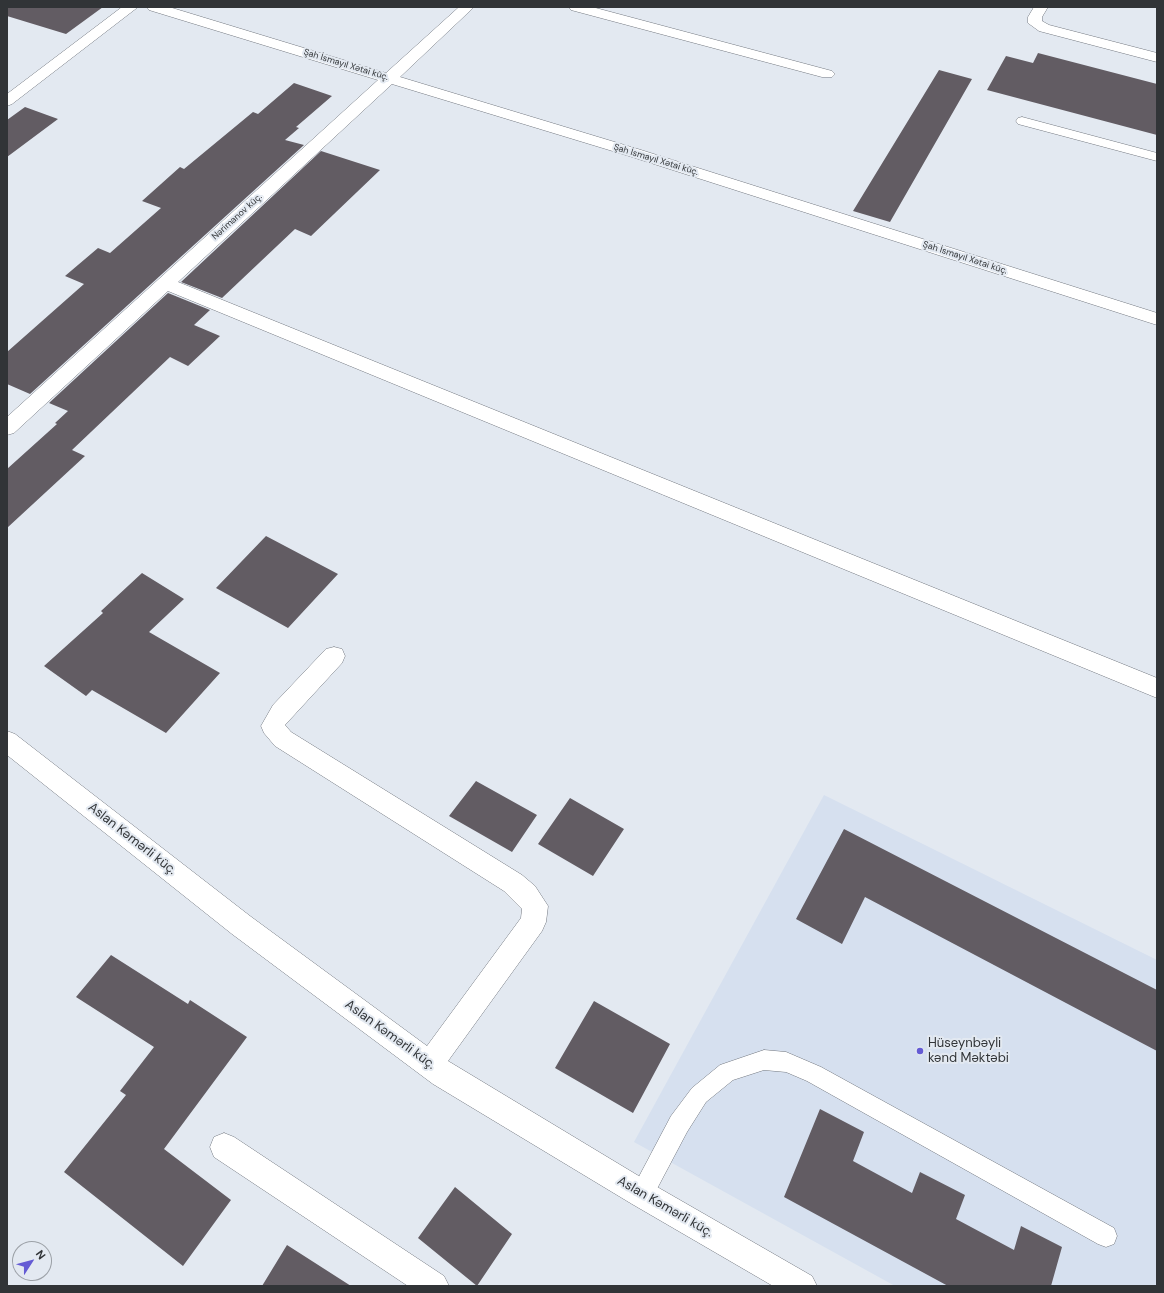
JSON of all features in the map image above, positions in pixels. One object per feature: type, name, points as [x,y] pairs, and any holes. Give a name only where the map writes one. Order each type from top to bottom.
[{"type":"street","points":[[7,101],[131,7]]},
{"type":"street","name":"Şah İsmayıl Xətai küç.","points":[[154,7],[635,153],[1157,319]]},
{"type":"street","name":"Nərimanov küç.","points":[[7,428],[467,7]]},
{"type":"street","points":[[576,7],[827,74]]},
{"type":"street","points":[[1023,7],[1040,9],[1035,17],[1035,23],[1044,28],[1157,58]]},
{"type":"street","points":[[165,283],[1157,688]]},
{"type":"street","points":[[334,656],[281,712],[272,726],[283,739],[513,883],[526,894],[536,906],[533,922],[430,1064]]},
{"type":"street","name":"Aslan Kəmərli küç.","points":[[7,741],[241,925],[430,1064],[642,1194],[802,1286]]},
{"type":"street","points":[[224,1147],[434,1286]]},
{"type":"lane","points":[[1022,121],[1157,157]]},
{"type":"lane","points":[[642,1194],[679,1124],[699,1095],[727,1072],[764,1060],[786,1062],[814,1074],[1106,1236]]},
{"type":"shaded area","name":"Hüseynbəyli kənd Məktəbi","points":[[824,795],[1157,960],[1157,1286],[895,1286],[634,1142]]},
{"type":"building","points":[[7,7],[103,7],[66,34],[7,16]]},
{"type":"building","points":[[1038,53],[1157,84],[1157,135],[987,90],[1006,56],[1033,63]]},
{"type":"building","points":[[939,70],[972,79],[890,222],[853,211]]},
{"type":"building","points":[[294,83],[332,96],[296,127],[299,128],[285,140],[304,145],[30,394],[7,384],[7,352],[84,284],[65,276],[98,248],[110,253],[161,208],[142,201],[180,167],[184,169],[253,112],[258,114]]},
{"type":"building","points":[[25,107],[58,119],[7,157],[7,120]]},
{"type":"building","points":[[321,151],[380,170],[311,236],[295,229],[222,298],[181,282]]},
{"type":"building","points":[[168,293],[210,310],[194,325],[220,336],[188,366],[170,357],[72,450],[85,456],[7,528],[7,469],[57,424],[55,423],[68,411],[49,403]]},
{"type":"building","points":[[266,536],[338,574],[288,628],[216,588]]},
{"type":"building","points":[[142,573],[184,599],[149,632],[220,673],[166,733],[92,690],[86,696],[44,666],[103,613],[101,611]]},
{"type":"building","points":[[476,781],[537,815],[512,852],[449,816]]},
{"type":"building","points":[[570,798],[624,829],[593,876],[538,844]]},
{"type":"building","points":[[844,829],[1157,990],[1157,1051],[865,897],[842,944],[796,919]]},
{"type":"building","points":[[111,955],[188,1004],[190,1000],[247,1037],[164,1149],[231,1200],[183,1266],[64,1172],[126,1095],[120,1091],[154,1047],[76,997]]},
{"type":"building","points":[[594,1001],[670,1044],[633,1113],[555,1068]]},
{"type":"building","points":[[820,1109],[864,1132],[853,1161],[912,1193],[920,1172],[965,1195],[956,1219],[1014,1250],[1021,1226],[1062,1247],[1051,1286],[948,1286],[784,1197]]},
{"type":"building","points":[[455,1187],[512,1234],[477,1286],[418,1238]]},
{"type":"building","points":[[287,1245],[351,1286],[262,1286]]},
{"type":"place","name":"Hüseynbəyli kənd Məktəbi","points":[[920,1051]]}]
